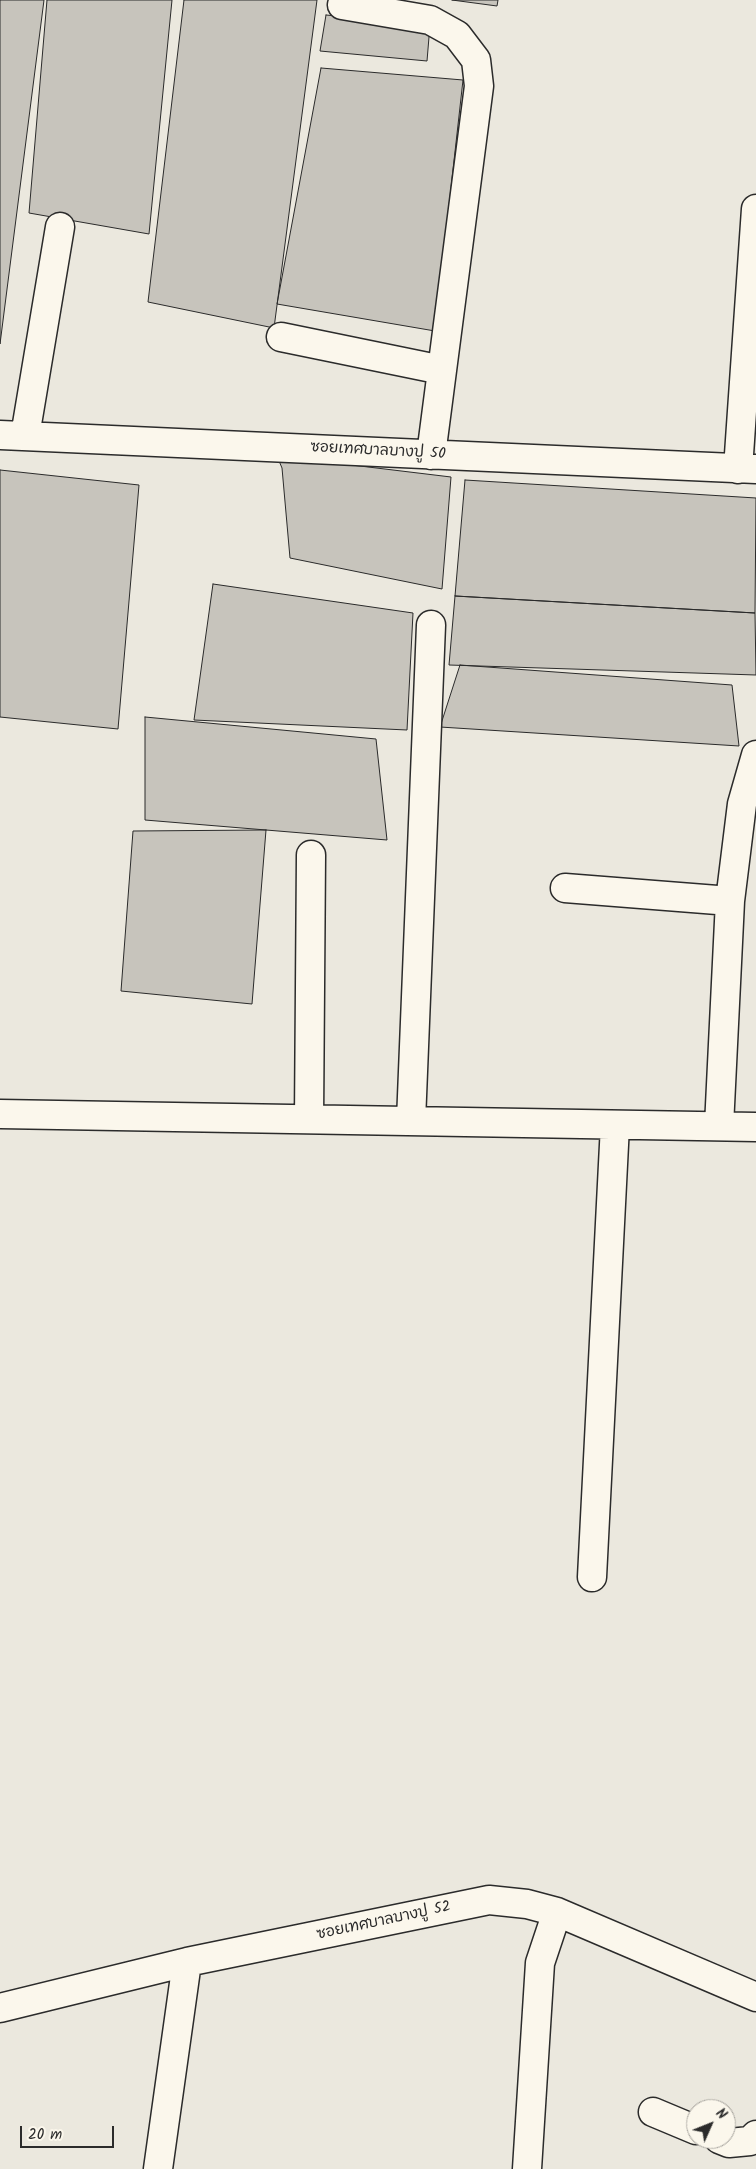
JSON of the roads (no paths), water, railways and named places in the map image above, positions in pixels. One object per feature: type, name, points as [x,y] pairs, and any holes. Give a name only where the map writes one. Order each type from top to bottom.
[{"type":"street","points":[[342,5],[430,20],[457,35],[476,60],[479,86],[431,455]]},
{"type":"street","points":[[747,469],[756,209]]},
{"type":"street","points":[[13,436],[60,227]]},
{"type":"street","points":[[281,337],[442,370]]},
{"type":"street","name":"ซอยเทศบาลบางปู 50","points":[[13,436],[747,469]]},
{"type":"street","points":[[411,1121],[431,625]]},
{"type":"street","points":[[719,1126],[730,901],[742,804],[756,755]]},
{"type":"street","points":[[309,1119],[311,855]]},
{"type":"street","points":[[565,888],[730,901]]},
{"type":"street","points":[[0,1114],[756,1127]]},
{"type":"street","points":[[592,1577],[615,1124]]},
{"type":"street","name":"ซอยเทศบาลบางปู 52","points":[[0,2008],[187,1962],[489,1900],[527,1904],[557,1912],[756,1997]]},
{"type":"street","points":[[528,2169],[540,1963],[557,1912]]},
{"type":"street","points":[[158,2169],[187,1962]]},
{"type":"street","points":[[652,2112],[686,2126]]},
{"type":"street","points":[[736,2142],[750,2141],[756,2134]]}]
